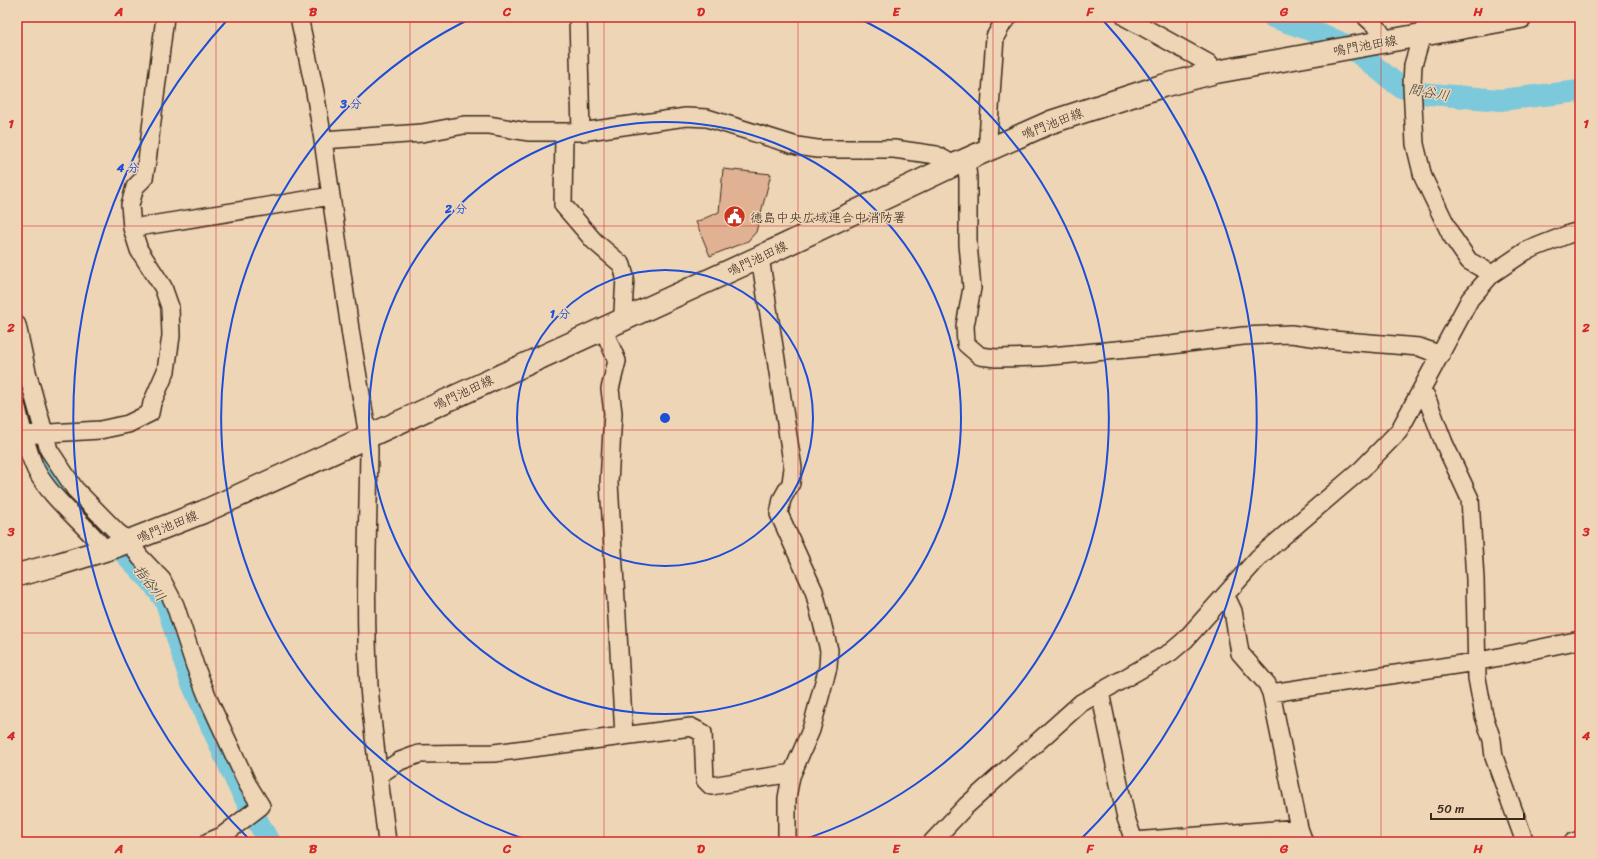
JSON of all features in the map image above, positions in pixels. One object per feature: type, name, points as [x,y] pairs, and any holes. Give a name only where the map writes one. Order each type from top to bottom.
[{"type":"main road","name":"鳴門池田線","points":[[17,575],[117,546],[203,512],[1051,122],[1162,86],[1216,72],[1263,62],[1387,42],[1426,26],[1521,17]]},
{"type":"street","points":[[31,434],[100,430],[128,424],[150,413],[152,403],[166,371],[171,336],[170,307],[162,287],[139,250],[132,228],[130,205],[135,187],[144,178],[148,160],[165,17]]},
{"type":"street","points":[[299,17],[323,140],[351,336],[370,450],[367,564],[368,661],[373,724],[387,842]]},
{"type":"street","points":[[578,17],[581,132]]},
{"type":"street","points":[[991,149],[988,138],[995,37],[1004,21],[1009,17]]},
{"type":"street","points":[[1125,17],[1208,64],[1216,72]]},
{"type":"street","points":[[1366,17],[1377,27],[1387,42]]},
{"type":"street","points":[[1426,26],[1414,65],[1412,91],[1415,144],[1423,177],[1451,236],[1469,261],[1492,274]]},
{"type":"street","points":[[323,140],[422,133],[464,125],[489,125],[528,132],[581,132],[686,117],[706,118],[797,146],[817,149],[894,149],[936,155],[960,163],[968,178],[968,244],[972,288],[964,326],[966,344],[980,356],[996,358],[1040,357],[1171,345],[1243,336],[1291,334],[1333,340],[1419,347],[1441,355]]},
{"type":"street","points":[[564,132],[563,205],[594,241],[622,265],[625,277],[624,319]]},
{"type":"street","points":[[132,228],[331,196]]},
{"type":"street","points":[[932,842],[966,806],[1081,703],[1171,652],[1185,640],[1226,596],[1259,557],[1362,469],[1399,432],[1470,299],[1492,274],[1526,251],[1580,231]]},
{"type":"street","points":[[760,257],[793,468],[791,483],[782,499],[779,514],[814,591],[829,650],[828,667],[811,730],[791,776],[787,798],[787,842]]},
{"type":"street","points":[[17,325],[27,372],[31,434],[36,470],[49,489],[96,539],[117,546],[140,557],[162,580],[175,605],[195,666],[210,703],[248,785],[261,806],[222,836],[208,842]]},
{"type":"street","points":[[603,328],[617,361],[610,389],[613,413],[609,483],[624,735]]},
{"type":"street","points":[[1421,391],[1426,396],[1444,443],[1470,499],[1475,579],[1475,662],[1477,678],[1484,716],[1492,740],[1494,757],[1525,842]]},
{"type":"street","points":[[17,408],[31,434],[49,450],[75,488],[117,532],[117,546]]},
{"type":"street","points":[[1100,692],[1126,818],[1134,841],[1301,835],[1271,693],[1268,684],[1240,652],[1233,611],[1226,596]]},
{"type":"street","points":[[1271,693],[1475,662],[1580,640]]},
{"type":"street","points":[[380,774],[400,761],[420,754],[494,753],[691,727],[703,733],[705,780],[711,786],[786,774],[791,776]]},
{"type":"street","points":[[1573,842],[1580,840]]},
{"type":"building","name":"徳島中央広域連合中消防署","points":[[723,169],[771,174],[756,232],[748,241],[710,256],[696,222],[719,212]]},
{"type":"waterway","name":"間谷川","points":[[1273,17],[1319,33],[1352,48],[1399,86],[1419,93],[1500,100],[1580,91]]},
{"type":"waterway","name":"指谷川","points":[[17,364],[27,411],[41,459],[56,482],[152,582],[166,602],[190,679],[238,785],[269,842]]},
{"type":"place","name":"徳島中央広域連合中消防署","points":[[734,217]]}]
